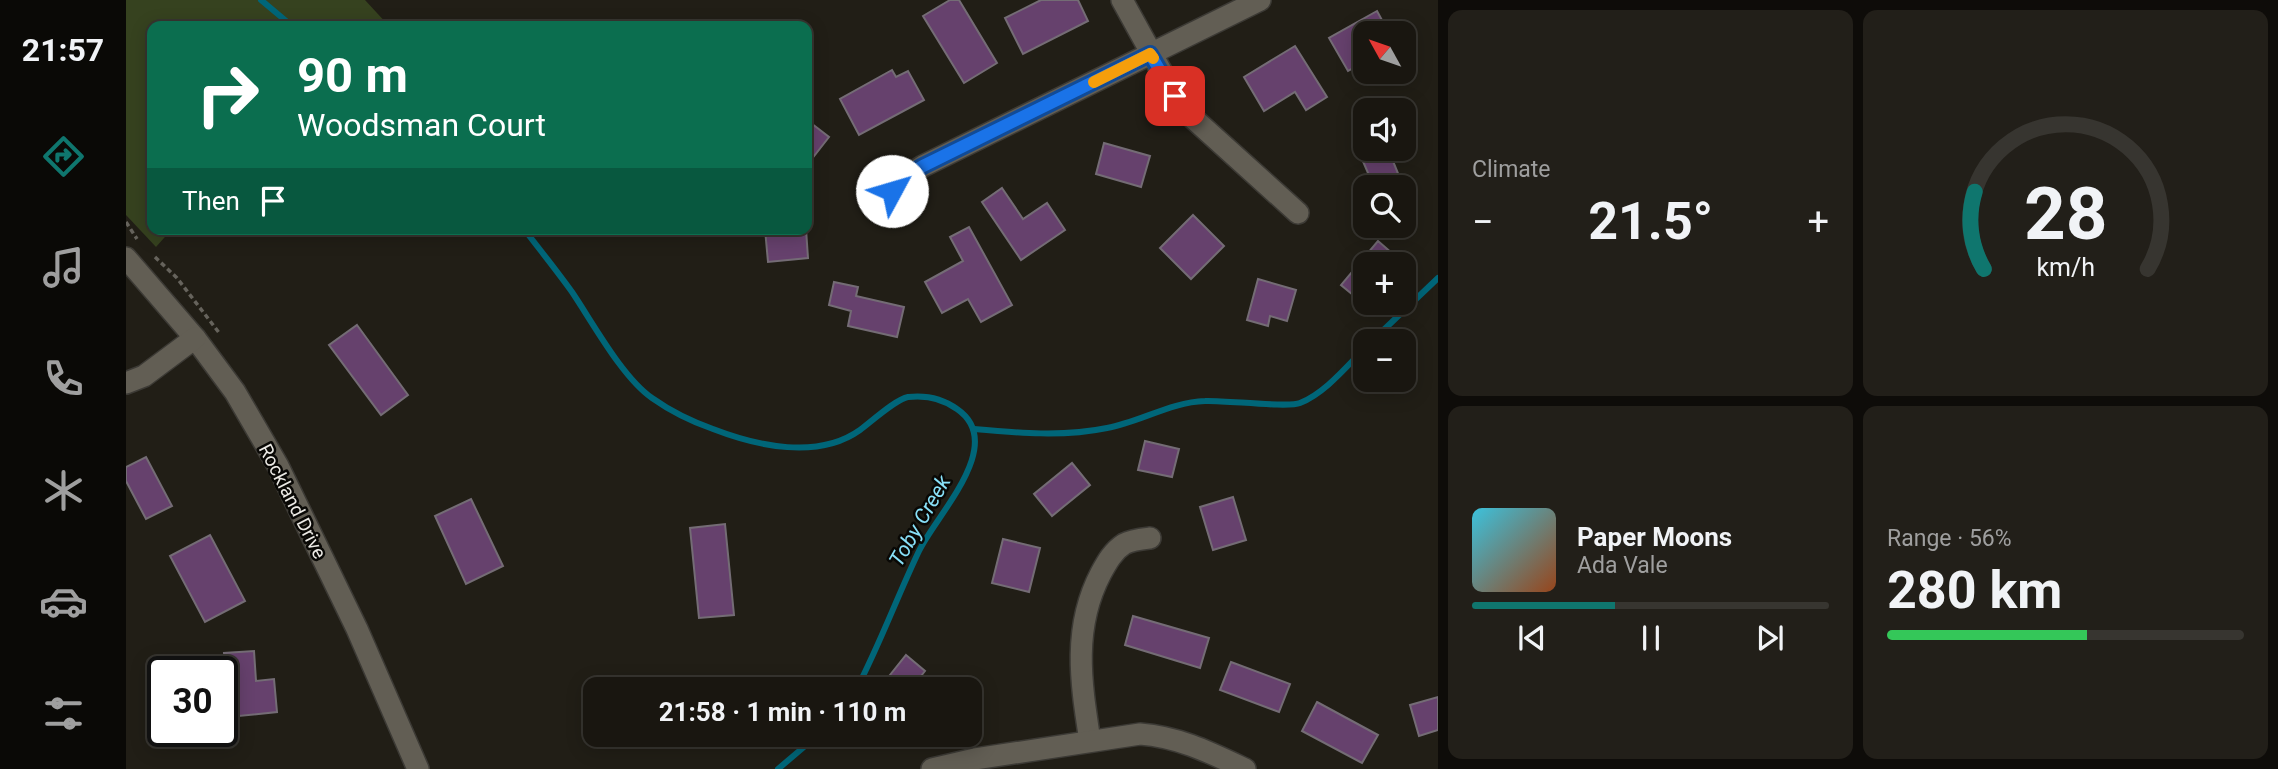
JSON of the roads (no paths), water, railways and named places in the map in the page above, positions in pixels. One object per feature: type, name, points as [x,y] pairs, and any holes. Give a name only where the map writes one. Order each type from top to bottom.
[{"type":"street","points":[[1122,0],[1175,96],[1194,119],[1298,213]]},
{"type":"street","points":[[881,209],[892,191],[908,175],[923,166],[1260,0]]},
{"type":"street","name":"Rockland Drive","points":[[126,258],[195,338],[235,392],[278,466],[357,629],[418,769]]},
{"type":"street","points":[[126,383],[144,376],[195,338]]},
{"type":"street","points":[[1090,741],[1080,682],[1084,617],[1096,582],[1109,557],[1130,541],[1150,538]]},
{"type":"street","points":[[932,769],[975,759],[1140,734],[1167,736],[1193,744],[1245,769]]},
{"type":"waterway","name":"Toby Creek","points":[[261,0],[286,21]]},
{"type":"waterway","name":"Toby Creek","points":[[529,235],[572,292],[630,377],[652,398],[697,423],[768,445],[826,445],[860,430],[897,402],[908,397],[921,396],[951,405],[971,424],[975,441],[972,460],[964,480],[919,551],[862,677]]},
{"type":"waterway","points":[[1385,329],[1438,278]]},
{"type":"waterway","points":[[974,429],[1074,433],[1119,425],[1192,402],[1283,405],[1300,403],[1327,386],[1353,361]]},
{"type":"waterway","name":"Toby Creek","points":[[778,769],[804,747]]}]
